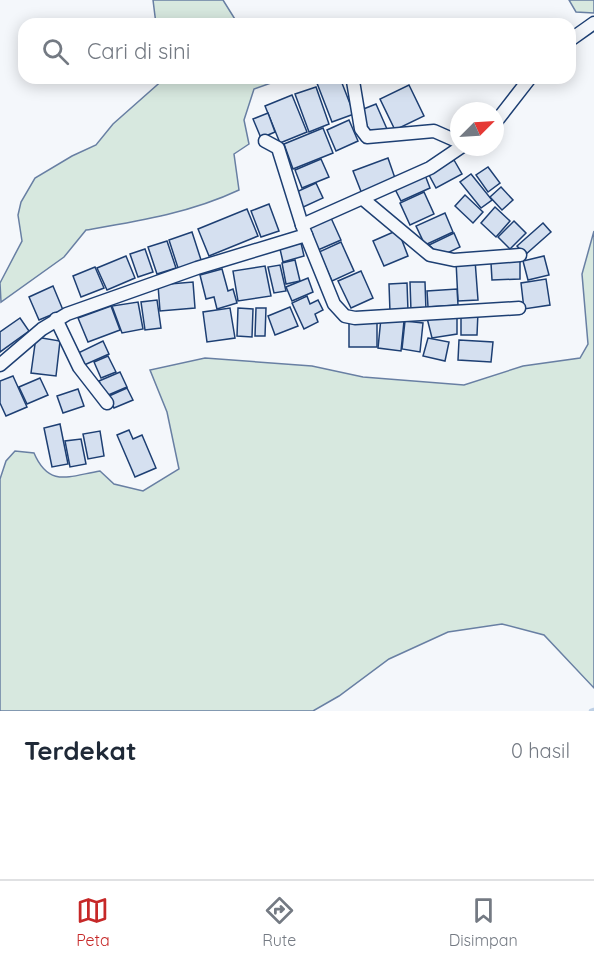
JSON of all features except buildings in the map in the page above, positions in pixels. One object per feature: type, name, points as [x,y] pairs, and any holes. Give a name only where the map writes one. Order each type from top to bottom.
[{"type":"street","points":[[576,36],[594,23]]},
{"type":"street","points":[[354,84],[361,129],[367,137],[435,131],[450,138]]},
{"type":"street","points":[[504,111],[525,84]]},
{"type":"street","points":[[265,141],[278,148],[304,230],[334,304],[345,316],[355,318],[519,308]]},
{"type":"street","points":[[0,365],[56,319],[304,230],[430,168],[450,154]]},
{"type":"street","points":[[363,199],[430,255],[443,259],[520,255]]},
{"type":"street","points":[[56,319],[79,367],[107,403]]},
{"type":"shaded area","points":[[153,0],[223,0],[234,18],[155,18]]},
{"type":"shaded area","points":[[569,0],[594,0],[594,13],[576,12]]},
{"type":"shaded area","points":[[158,84],[268,84],[254,89],[244,120],[249,144],[234,154],[239,190],[183,210],[86,230],[64,257],[1,302],[0,283],[22,241],[18,215],[21,202],[35,178],[96,145],[113,124]]},
{"type":"shaded area","points":[[594,231],[594,688],[544,635],[502,624],[448,632],[389,659],[339,696],[313,711],[0,711],[0,479],[6,461],[15,451],[34,453],[46,471],[53,475],[69,477],[100,471],[114,484],[143,491],[179,469],[167,412],[150,370],[205,358],[312,366],[363,377],[464,385],[523,366],[580,358],[588,344],[582,274]]}]
